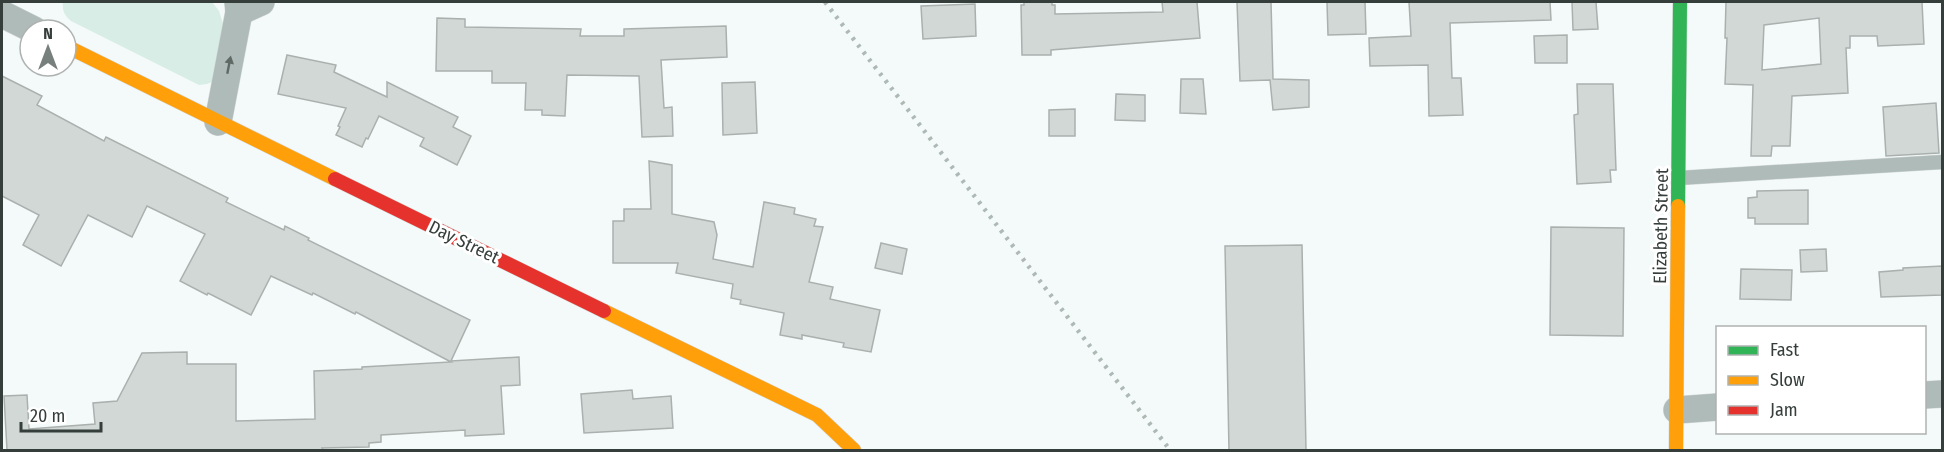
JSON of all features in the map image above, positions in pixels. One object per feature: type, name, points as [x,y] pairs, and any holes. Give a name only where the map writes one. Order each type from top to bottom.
[{"type":"street","name":"Elizabeth Street","points":[[1676,450],[1680,2]]},
{"type":"street","points":[[218,122],[246,5]]},
{"type":"street","points":[[2,14],[18,22]]},
{"type":"street","name":"Day Street","points":[[78,52],[817,415],[854,450]]},
{"type":"street","points":[[1926,395],[1942,394]]},
{"type":"street","points":[[1677,410],[1716,407]]},
{"type":"lane","points":[[1679,178],[1942,162]]},
{"type":"green space","points":[[63,2],[212,2],[219,11],[224,27],[214,81],[199,85],[78,24],[78,18],[68,18]]},
{"type":"building","points":[[1024,2],[1052,2],[1052,5],[1055,5],[1055,14],[1163,12],[1162,2],[1197,2],[1200,38],[1051,50],[1051,55],[1022,55],[1021,5],[1024,5]]},
{"type":"building","points":[[1237,2],[1271,2],[1273,79],[1309,80],[1309,107],[1273,110],[1270,80],[1240,81]]},
{"type":"building","points":[[1327,2],[1365,2],[1366,34],[1328,35]]},
{"type":"building","points":[[1409,2],[1550,2],[1551,20],[1450,23],[1452,78],[1461,78],[1463,115],[1429,116],[1428,65],[1370,66],[1369,38],[1411,36]]},
{"type":"building","points":[[1572,2],[1596,2],[1598,29],[1573,30]]},
{"type":"building","points":[[1726,2],[1922,2],[1924,44],[1878,46],[1877,36],[1850,36],[1850,48],[1846,48],[1848,93],[1792,96],[1790,146],[1772,146],[1771,156],[1751,156],[1753,85],[1725,84],[1727,38],[1725,38]],"holes":[[[1819,18],[1821,64],[1762,70],[1764,25]]]},
{"type":"building","points":[[975,4],[976,36],[923,39],[921,6]]},
{"type":"building","points":[[437,18],[465,19],[465,27],[581,29],[580,36],[624,36],[624,29],[726,26],[727,57],[661,60],[664,108],[672,107],[673,136],[642,137],[639,76],[567,75],[565,116],[542,115],[542,110],[525,110],[526,83],[492,83],[492,71],[436,71]]},
{"type":"building","points":[[1567,35],[1567,63],[1535,63],[1534,36]]},
{"type":"building","points":[[287,55],[336,65],[334,72],[387,97],[387,82],[458,117],[453,127],[471,136],[457,165],[420,146],[424,138],[379,116],[362,147],[336,135],[346,108],[278,94]]},
{"type":"building","points":[[2,76],[42,96],[37,105],[104,141],[106,137],[228,198],[226,202],[284,230],[285,226],[309,238],[308,240],[470,320],[451,361],[519,357],[520,385],[501,386],[504,434],[465,436],[465,430],[381,435],[381,442],[369,443],[369,447],[322,448],[323,450],[7,450],[4,396],[27,395],[29,429],[95,424],[93,403],[117,401],[142,353],[187,352],[187,364],[236,364],[236,421],[315,419],[314,371],[451,362],[356,312],[355,314],[313,293],[312,295],[271,276],[251,315],[208,293],[207,295],[180,281],[205,234],[147,206],[132,237],[88,215],[61,266],[23,245],[39,215],[2,196]]},
{"type":"building","points":[[1181,79],[1203,79],[1206,114],[1180,113]]},
{"type":"building","points":[[755,82],[757,133],[723,135],[722,83]]},
{"type":"building","points":[[1577,84],[1613,84],[1616,170],[1610,170],[1611,182],[1577,184],[1574,115],[1578,114]]},
{"type":"building","points":[[1116,94],[1145,95],[1145,121],[1115,120]]},
{"type":"building","points":[[1936,103],[1939,153],[1886,156],[1883,107]]},
{"type":"building","points":[[1075,109],[1075,136],[1049,136],[1049,110]]},
{"type":"building","points":[[649,161],[672,165],[672,214],[714,222],[717,235],[713,259],[753,267],[764,202],[795,208],[794,214],[816,219],[814,226],[823,227],[809,282],[833,287],[830,299],[880,310],[871,352],[843,347],[844,343],[802,335],[802,339],[780,335],[784,313],[740,304],[741,300],[731,298],[733,284],[676,273],[678,263],[613,263],[613,221],[624,221],[624,209],[651,209]]},
{"type":"building","points":[[1808,190],[1808,224],[1755,224],[1755,218],[1748,218],[1748,198],[1757,197],[1757,191]]},
{"type":"building","points":[[1551,227],[1624,228],[1623,336],[1550,335]]},
{"type":"building","points":[[881,243],[907,249],[902,274],[875,268]]},
{"type":"building","points":[[1302,245],[1306,450],[1229,450],[1225,246]]},
{"type":"building","points":[[1826,249],[1827,271],[1801,272],[1800,250]]},
{"type":"building","points":[[1942,266],[1942,295],[1881,297],[1879,272]]},
{"type":"building","points":[[1741,269],[1792,270],[1791,300],[1740,299]]},
{"type":"building","points":[[632,390],[633,399],[671,396],[673,428],[584,433],[581,394]]},
{"type":"railway","points":[[825,2],[1170,450]]},
{"type":"traffic: fast","points":[[1678,206],[1680,2]]},
{"type":"traffic: slow","points":[[78,52],[335,179]]},
{"type":"traffic: slow","points":[[1676,450],[1678,206]]},
{"type":"traffic: slow","points":[[604,311],[817,415],[854,450]]},
{"type":"traffic: jam","points":[[335,179],[604,311]]}]
